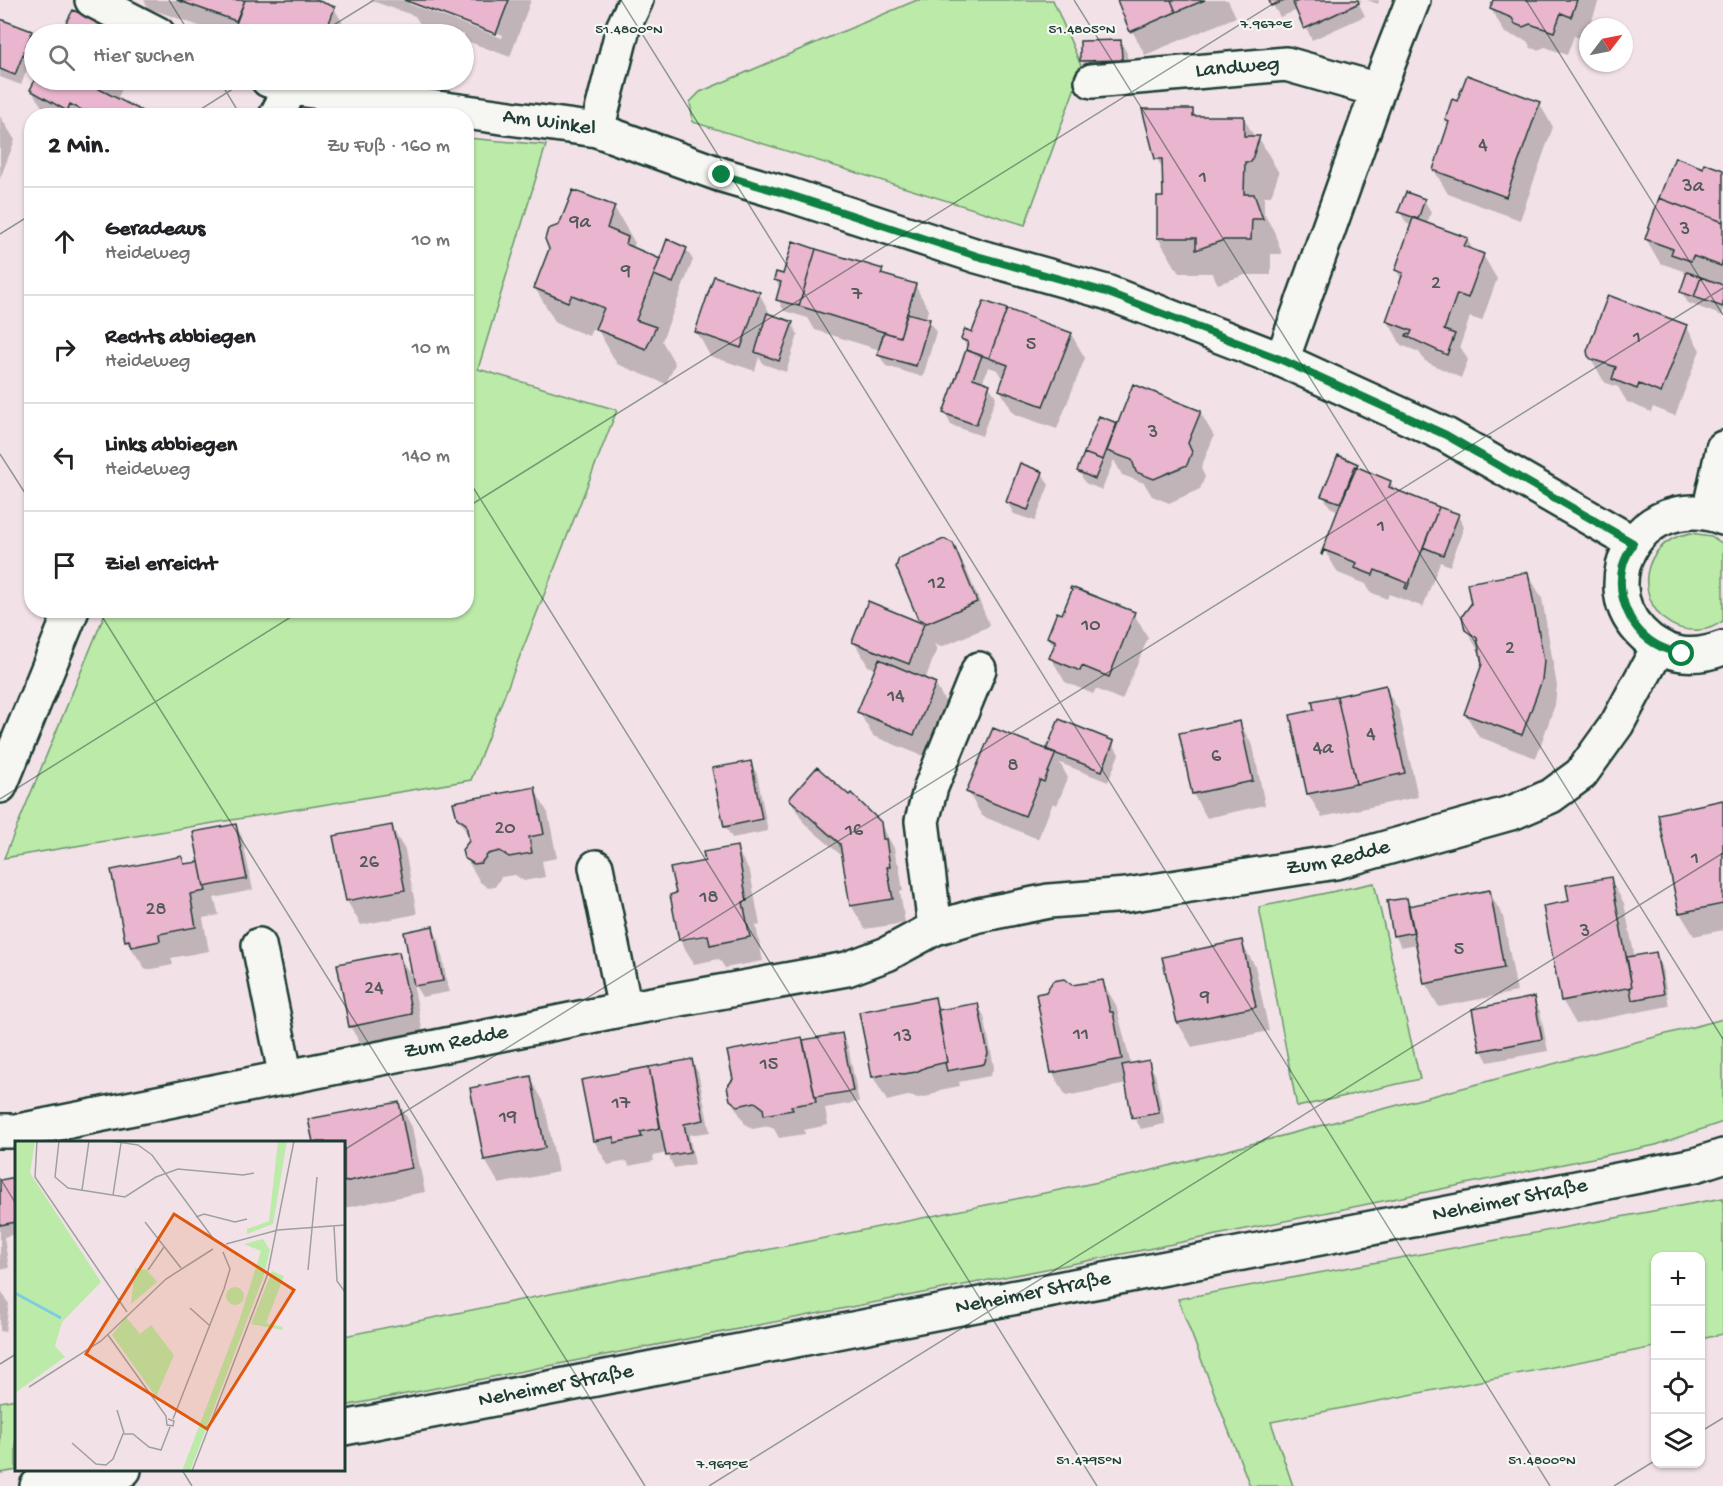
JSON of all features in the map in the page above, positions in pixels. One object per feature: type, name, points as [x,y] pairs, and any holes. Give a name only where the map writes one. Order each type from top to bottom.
[{"type":"street","points":[[92,0],[139,24]]},
{"type":"street","name":"Am Winkel","points":[[474,116],[597,130],[623,28],[636,0]]},
{"type":"street","points":[[1282,360],[1378,90],[1413,0]]},
{"type":"street","name":"Landweg","points":[[1092,81],[1286,64],[1378,90]]},
{"type":"street","name":"Am Winkel","points":[[278,94],[402,108]]},
{"type":"street","points":[[597,130],[722,175],[977,256],[1106,292],[1282,360],[1446,435],[1633,543]]},
{"type":"street","points":[[1723,448],[1716,516],[1687,511],[1666,516],[1647,527],[1633,543],[1623,565],[1621,589],[1627,612],[1640,632],[1659,646],[1682,654],[1705,654],[1723,648]]},
{"type":"street","points":[[0,786],[69,618]]},
{"type":"street","name":"Zum Redde","points":[[0,1131],[19,1131],[625,1008],[847,969],[887,954],[935,928],[979,915],[1049,902],[1127,895],[1336,862],[1514,812],[1551,796],[1581,774],[1617,724],[1659,646]]},
{"type":"street","points":[[935,928],[922,821],[931,787],[979,669]]},
{"type":"street","points":[[596,867],[625,1008]]},
{"type":"street","points":[[259,945],[286,1078]]},
{"type":"street","name":"Neheimer Straße","points":[[345,1428],[1695,1165],[1723,1156]]},
{"type":"street","points":[[37,1486],[119,1471]]},
{"type":"green space","points":[[917,0],[1053,0],[1082,68],[1025,225],[693,122],[690,102],[700,92]]},
{"type":"green space","points":[[474,139],[546,145],[478,369],[617,410],[471,780],[4,858],[103,618],[474,618]]},
{"type":"green space","points":[[1690,533],[1711,536],[1723,544],[1723,621],[1706,629],[1687,630],[1671,624],[1658,613],[1650,599],[1647,583],[1649,567],[1657,551],[1672,539]]},
{"type":"green space","points":[[1374,883],[1420,1079],[1297,1107],[1259,907]]},
{"type":"green space","points":[[1723,1019],[1723,1122],[1656,1145],[1148,1249],[345,1406],[345,1336],[1138,1174]]},
{"type":"green space","points":[[1723,1198],[1723,1334],[1705,1338],[1705,1252],[1651,1252],[1651,1348],[1271,1422],[1293,1486],[1250,1486],[1178,1299]]},
{"type":"green space","points":[[15,1399],[15,1470],[0,1473],[0,1402]]},
{"type":"building","points":[[177,0],[245,0],[236,21]]},
{"type":"building","points":[[245,0],[316,0],[335,7],[329,24],[236,24]]},
{"type":"building","points":[[404,0],[509,0],[496,34]]},
{"type":"building","points":[[1117,0],[1171,0],[1176,12],[1130,32]]},
{"type":"building","points":[[1171,0],[1205,0],[1176,12]]},
{"type":"building","points":[[1269,0],[1287,0],[1271,6]]},
{"type":"building","points":[[1301,0],[1358,0],[1359,3],[1304,29],[1293,3]]},
{"type":"building","points":[[1493,0],[1577,0],[1571,17],[1561,13],[1554,32],[1530,24],[1523,27],[1515,24],[1512,18],[1490,9]]},
{"type":"building","points":[[73,10],[102,24],[65,24]]},
{"type":"building","points":[[0,19],[24,28],[24,52],[15,75],[0,69]]},
{"type":"building","points":[[1121,40],[1122,60],[1080,61],[1080,41]]},
{"type":"building","points":[[1467,75],[1540,102],[1506,197],[1433,170],[1449,122],[1445,120],[1452,99],[1457,101]]},
{"type":"building","points":[[30,90],[101,90],[136,108],[78,108],[70,104],[68,108],[62,108]]},
{"type":"building","points":[[1142,109],[1193,109],[1193,116],[1244,116],[1244,136],[1260,136],[1251,162],[1245,162],[1244,194],[1254,194],[1263,219],[1252,219],[1251,240],[1224,240],[1196,250],[1196,238],[1157,238],[1157,197],[1163,197],[1162,159],[1155,159]]},
{"type":"building","points":[[1675,157],[1703,168],[1704,163],[1723,170],[1723,222],[1659,198]]},
{"type":"building","points":[[573,190],[615,206],[607,228],[628,237],[626,244],[660,259],[636,320],[656,327],[646,349],[595,329],[604,308],[572,295],[568,302],[534,288],[549,249],[545,239],[548,229],[559,225]]},
{"type":"building","points":[[1406,192],[1425,199],[1418,219],[1398,212]]},
{"type":"building","points":[[1659,198],[1723,222],[1721,266],[1693,256],[1691,261],[1671,254],[1673,249],[1645,239]]},
{"type":"building","points":[[1413,218],[1468,238],[1464,246],[1484,254],[1468,298],[1457,294],[1444,330],[1455,334],[1447,355],[1406,336],[1412,331],[1386,321],[1403,273],[1395,270]]},
{"type":"building","points":[[667,239],[687,248],[673,283],[654,275]]},
{"type":"building","points":[[793,241],[816,249],[799,306],[776,300],[781,282],[774,280],[776,272],[783,274]]},
{"type":"building","points":[[816,249],[883,269],[881,274],[916,284],[900,337],[799,306]]},
{"type":"building","points":[[1687,272],[1701,277],[1694,297],[1680,292]]},
{"type":"building","points":[[714,276],[760,292],[741,348],[695,332]]},
{"type":"building","points":[[1701,277],[1723,285],[1723,307],[1694,297]]},
{"type":"building","points":[[1608,295],[1687,325],[1661,393],[1639,384],[1637,389],[1612,379],[1616,367],[1588,356],[1587,351]]},
{"type":"building","points":[[984,301],[1007,309],[989,358],[966,350],[968,342],[961,339],[965,329],[972,332]]},
{"type":"building","points":[[1007,309],[1072,333],[1043,406],[999,390],[1008,365],[989,358]]},
{"type":"building","points":[[767,313],[793,322],[779,361],[755,352]]},
{"type":"building","points":[[907,313],[930,319],[916,366],[877,355],[884,332],[900,337]]},
{"type":"building","points":[[966,350],[982,356],[973,378],[990,384],[976,425],[943,413]]},
{"type":"building","points":[[1133,384],[1201,411],[1188,443],[1192,452],[1187,465],[1154,479],[1136,472],[1132,460],[1107,451]]},
{"type":"building","points":[[1099,416],[1117,423],[1103,460],[1084,453]]},
{"type":"building","points":[[1084,453],[1103,460],[1095,479],[1077,471]]},
{"type":"building","points":[[1338,455],[1358,464],[1341,503],[1321,496]]},
{"type":"building","points":[[1020,463],[1043,472],[1028,510],[1006,502]]},
{"type":"building","points":[[1355,466],[1391,481],[1389,487],[1439,507],[1407,589],[1405,588],[1407,583],[1375,570],[1373,575],[1355,568],[1357,563],[1324,550],[1321,554]]},
{"type":"building","points":[[1439,507],[1459,514],[1443,555],[1423,547]]},
{"type":"building","points":[[944,539],[953,543],[977,602],[927,623],[918,619],[896,567],[899,558]]},
{"type":"building","points":[[1528,572],[1544,661],[1542,680],[1522,735],[1464,714],[1482,664],[1477,638],[1465,630],[1462,616],[1471,604],[1467,583]]},
{"type":"building","points":[[1071,587],[1135,612],[1109,677],[1082,666],[1080,671],[1049,658],[1056,641],[1047,637],[1057,612],[1062,614],[1072,590]]},
{"type":"building","points":[[868,601],[924,624],[909,664],[852,642]]},
{"type":"building","points":[[879,659],[936,683],[914,735],[857,712]]},
{"type":"building","points":[[1386,685],[1405,773],[1356,784],[1337,696]]},
{"type":"building","points":[[1337,696],[1356,784],[1307,794],[1290,715],[1314,710],[1312,701]]},
{"type":"building","points":[[1059,719],[1114,741],[1102,771],[1046,750]]},
{"type":"building","points":[[1240,721],[1253,781],[1192,794],[1179,733]]},
{"type":"building","points":[[993,728],[1056,753],[1044,782],[1040,780],[1025,816],[966,792]]},
{"type":"building","points":[[751,761],[762,819],[724,827],[712,768]]},
{"type":"building","points":[[817,767],[849,795],[851,793],[881,822],[883,839],[886,839],[890,867],[887,867],[893,899],[850,906],[840,844],[789,799]]},
{"type":"building","points":[[535,787],[544,834],[529,837],[532,853],[509,857],[500,851],[488,854],[481,863],[474,864],[464,858],[462,850],[469,841],[466,824],[457,818],[453,802]]},
{"type":"building","points":[[1723,800],[1723,904],[1679,913],[1658,814]]},
{"type":"building","points":[[236,824],[247,879],[204,887],[193,832]]},
{"type":"building","points":[[392,825],[405,890],[346,901],[333,836]]},
{"type":"building","points":[[737,846],[747,901],[743,902],[750,937],[710,945],[708,935],[679,940],[670,895],[676,893],[670,868],[705,861],[703,852]]},
{"type":"building","points":[[182,856],[184,864],[199,862],[206,891],[190,894],[196,927],[159,934],[160,941],[131,947],[129,940],[125,941],[111,870]]},
{"type":"building","points":[[1611,877],[1632,987],[1561,1001],[1543,906],[1569,901],[1566,885]]},
{"type":"building","points":[[1490,890],[1504,968],[1424,984],[1408,906]]},
{"type":"building","points":[[1407,898],[1414,932],[1393,936],[1387,901]]},
{"type":"building","points":[[433,926],[443,981],[414,986],[404,932]]},
{"type":"building","points":[[1242,940],[1256,1007],[1177,1023],[1162,957]]},
{"type":"building","points":[[399,952],[412,1014],[349,1027],[337,964]]},
{"type":"building","points":[[1656,952],[1664,994],[1632,1000],[1627,957]]},
{"type":"building","points":[[1064,979],[1072,985],[1103,980],[1110,1012],[1113,1012],[1122,1059],[1051,1073],[1036,994],[1046,992],[1053,981]]},
{"type":"building","points":[[935,997],[947,1062],[916,1072],[872,1077],[859,1012]]},
{"type":"building","points":[[1534,997],[1542,1039],[1480,1051],[1472,1009]]},
{"type":"building","points":[[978,1003],[988,1054],[984,1064],[947,1071],[938,1010]]},
{"type":"building","points":[[842,1033],[853,1091],[815,1097],[803,1040]]},
{"type":"building","points":[[802,1037],[816,1102],[791,1106],[793,1110],[764,1115],[763,1108],[755,1102],[738,1106],[730,1100],[727,1087],[733,1079],[727,1051]]},
{"type":"building","points":[[692,1059],[704,1120],[684,1124],[690,1152],[666,1156],[649,1067]]},
{"type":"building","points":[[1149,1060],[1159,1113],[1132,1118],[1122,1065]]},
{"type":"building","points":[[649,1067],[660,1128],[640,1132],[642,1137],[614,1143],[614,1137],[593,1141],[581,1080]]},
{"type":"building","points":[[531,1076],[545,1148],[484,1160],[470,1088]]},
{"type":"building","points":[[399,1102],[412,1168],[345,1182],[345,1141],[313,1141],[308,1119]]},
{"type":"building","points":[[15,1177],[15,1222],[0,1225],[0,1180]]},
{"type":"route","points":[[722,175],[977,256],[1106,292],[1282,360],[1446,435],[1633,543],[1623,565],[1621,589],[1627,612],[1640,632],[1659,646],[1682,654]]}]
